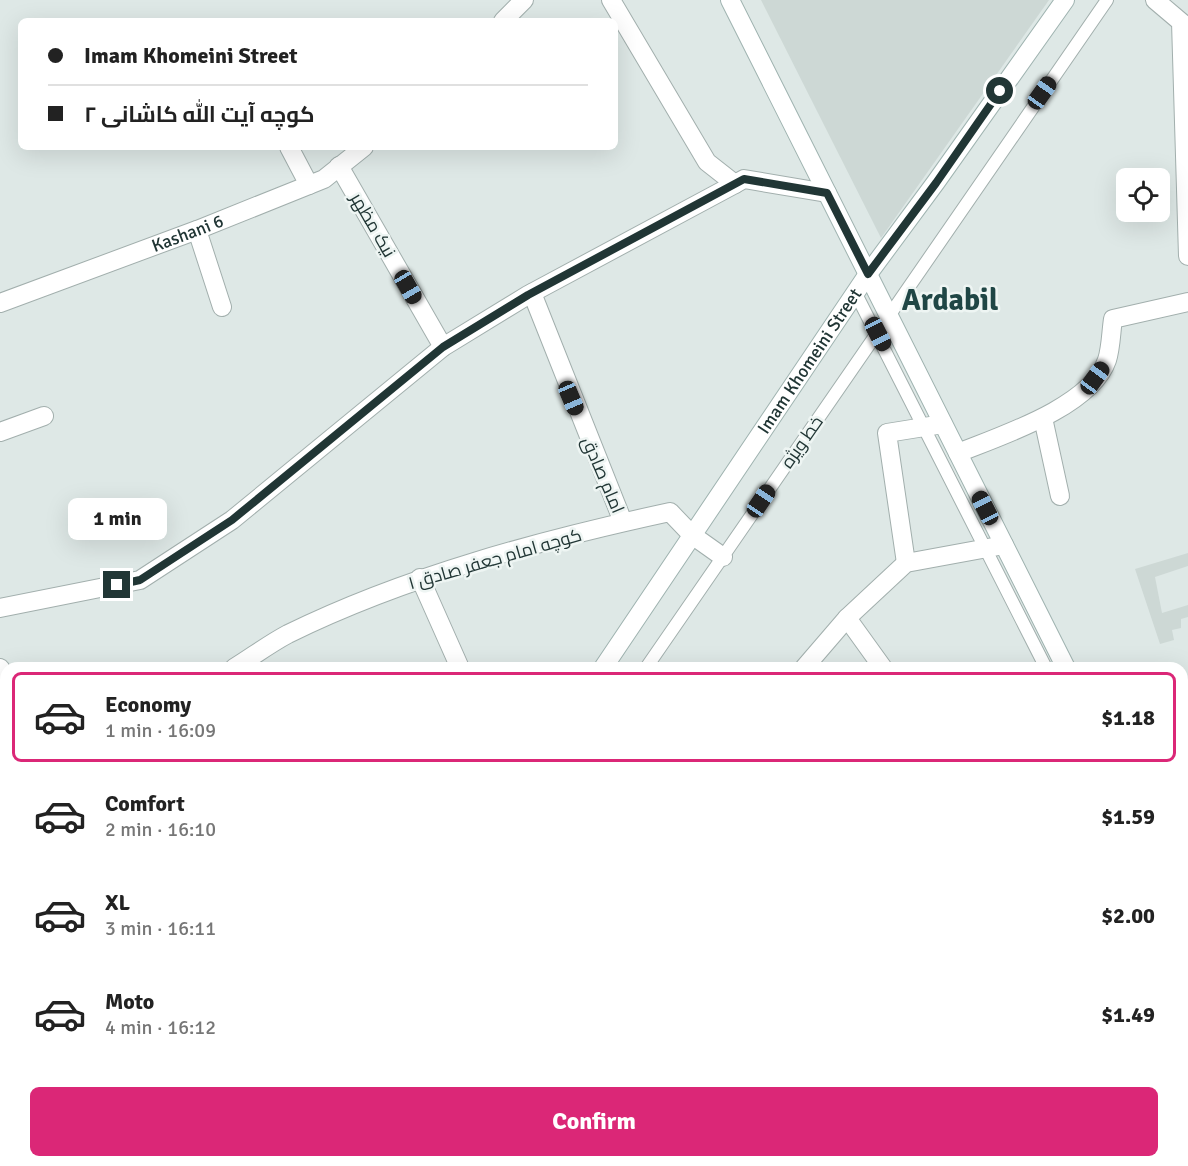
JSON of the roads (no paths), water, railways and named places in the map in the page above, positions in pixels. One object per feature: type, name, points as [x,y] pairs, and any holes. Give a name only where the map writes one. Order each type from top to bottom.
[{"type":"street","points":[[507,18],[524,0]]},
{"type":"street","points":[[612,0],[707,162],[735,184]]},
{"type":"street","points":[[730,0],[958,453],[995,546],[1063,662]]},
{"type":"street","name":"Imam Khomeini Street","points":[[607,662],[855,292],[936,183],[1065,0]]},
{"type":"street","points":[[1155,0],[1181,22],[1188,256]]},
{"type":"street","points":[[292,150],[309,185]]},
{"type":"street","name":"Kashani 6","points":[[0,303],[197,230],[324,179],[360,150]]},
{"type":"street","name":"نیک مظهر","points":[[339,166],[443,347]]},
{"type":"street","points":[[0,608],[140,580],[232,520],[443,347],[530,294],[744,179],[827,193]]},
{"type":"street","points":[[197,230],[222,307]]},
{"type":"street","name":"امام صادق","points":[[530,294],[623,522]]},
{"type":"street","points":[[958,453],[1043,418],[1084,393],[1107,362],[1113,319],[1188,302]]},
{"type":"street","points":[[0,432],[44,416]]},
{"type":"street","points":[[1043,418],[1060,496]]},
{"type":"street","points":[[906,563],[887,434],[943,424]]},
{"type":"street","name":"کوچه امام جعفر صادق ۱","points":[[244,662],[288,635],[420,578],[623,522],[670,512],[692,535]]},
{"type":"street","points":[[692,535],[723,557]]},
{"type":"street","points":[[809,662],[847,618],[906,563],[995,546]]},
{"type":"street","points":[[420,578],[457,662]]},
{"type":"street","points":[[847,618],[879,662]]},
{"type":"lane","name":"خط ویژه","points":[[649,662],[890,318],[983,177],[1107,0]]},
{"type":"lane","points":[[855,292],[925,427],[995,546],[1043,662]]},
{"type":"district","name":"Ardabil","points":[[950,300]]}]
